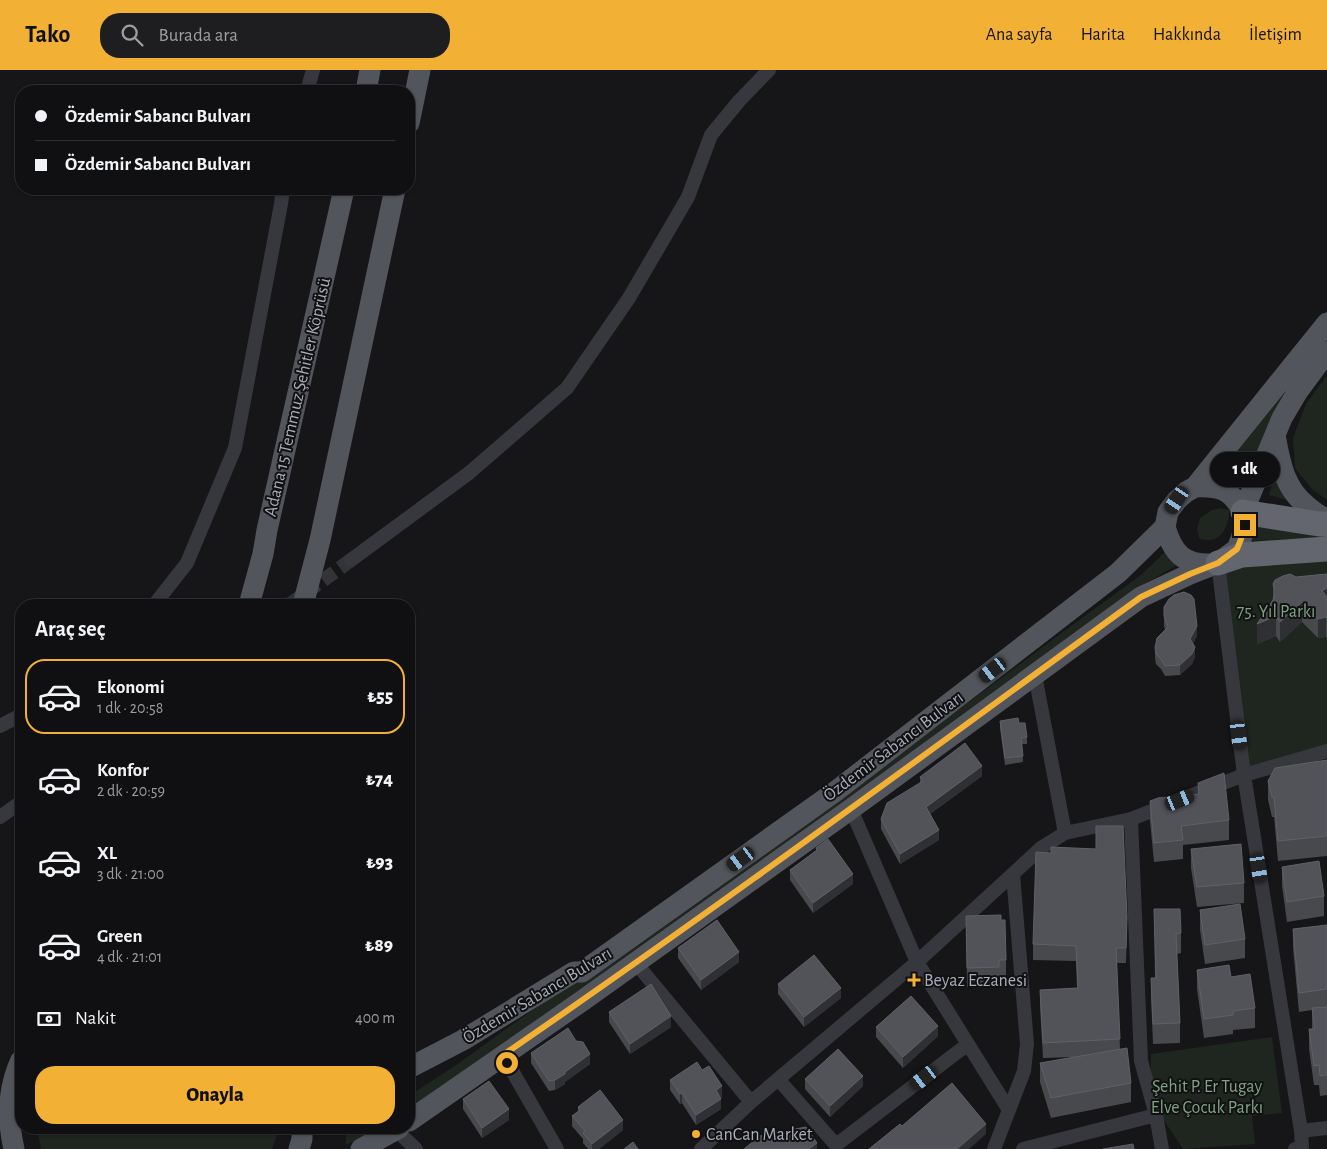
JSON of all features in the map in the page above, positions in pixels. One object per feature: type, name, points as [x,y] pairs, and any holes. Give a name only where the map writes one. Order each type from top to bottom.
[{"type":"highway","points":[[1243,512],[1327,524]]},
{"type":"highway","points":[[1218,563],[1242,554],[1327,549]]},
{"type":"main road","points":[[367,85],[370,70]]},
{"type":"main road","points":[[415,94],[420,70]]},
{"type":"main road","name":"Adana 15 Temmuz Şehitler Köprüsü","points":[[251,599],[263,554],[343,195]]},
{"type":"main road","points":[[305,599],[320,540],[394,195]]},
{"type":"main road","name":"Özdemir Sabancı Bulvarı","points":[[415,1065],[463,1040],[574,972],[582,972],[828,796],[1118,572],[1165,526],[1168,512],[1177,500],[1195,487],[1327,323]]},
{"type":"main road","name":"Özdemir Sabancı Bulvarı","points":[[415,1116],[851,809],[1141,597],[1218,563],[1237,549],[1245,525],[1243,512],[1282,418],[1298,391],[1327,352]]},
{"type":"main road","points":[[1275,435],[1282,472],[1290,489],[1311,510],[1327,519]]},
{"type":"main road","points":[[1195,487],[1212,487],[1226,491],[1237,500],[1243,512]]},
{"type":"main road","points":[[1165,526],[1169,540],[1177,552],[1187,560],[1200,564],[1218,563]]},
{"type":"main road","points":[[14,1149],[10,1133],[10,1107],[15,1080]]},
{"type":"main road","points":[[299,1149],[302,1134]]},
{"type":"main road","name":"Özdemir Sabancı Bulvarı","points":[[361,1149],[387,1134]]},
{"type":"street","points":[[309,85],[313,70]]},
{"type":"street","points":[[351,560],[469,473],[567,388],[628,298],[688,197],[711,135],[739,101],[769,70]]},
{"type":"street","points":[[159,599],[187,563],[235,448],[282,195]]},
{"type":"street","points":[[1218,563],[1244,774],[1301,1131],[1302,1148],[1294,1149]]},
{"type":"street","points":[[1035,675],[1065,833]]},
{"type":"street","points":[[0,726],[15,718]]},
{"type":"street","points":[[701,1149],[751,1102],[917,962],[1041,848],[1065,833],[1131,819],[1244,774],[1327,751]]},
{"type":"street","points":[[0,817],[15,806]]},
{"type":"street","points":[[851,809],[917,962],[1009,1110]]},
{"type":"street","points":[[1131,819],[1141,1061],[1156,1115],[1162,1149]]},
{"type":"street","points":[[994,1149],[1024,1071],[1027,1044],[1013,874]]},
{"type":"street","points":[[635,962],[751,1102]]},
{"type":"street","points":[[778,1079],[836,1145],[968,1044]]},
{"type":"street","points":[[503,1055],[557,1149]]},
{"type":"street","points":[[1023,1149],[1079,1142],[1156,1115]]},
{"type":"street","points":[[1301,1131],[1327,1128]]},
{"type":"street","points":[[406,1134],[416,1149]]},
{"type":"green space","points":[[1327,339],[1244,484],[1221,472]]},
{"type":"green space","points":[[1327,375],[1327,500],[1312,489],[1295,468],[1293,438],[1306,404]]},
{"type":"green space","points":[[1276,470],[1293,502],[1269,495]]},
{"type":"green space","points":[[1221,508],[1229,510],[1227,523],[1222,534],[1212,540],[1199,538],[1197,529],[1200,518],[1212,510]]},
{"type":"green space","points":[[1256,518],[1327,531],[1327,537],[1248,541]]},
{"type":"green space","points":[[1167,550],[1179,564],[1146,583],[804,832],[415,1107],[415,1092],[933,729],[1141,575]]},
{"type":"green space","name":"75. Yıl Parkı","points":[[1327,551],[1327,753],[1244,775],[1218,563]]},
{"type":"green space","name":"Şehit P. Er Tugay Elve Çocuk Parkı","points":[[1272,1037],[1282,1113],[1252,1116],[1255,1144],[1183,1149],[1155,1107],[1150,1094],[1151,1054]]},
{"type":"green space","points":[[38,1134],[277,1134],[272,1149],[41,1149]]},
{"type":"green space","points":[[346,1134],[371,1134],[346,1145]]},
{"type":"building","points":[[1290,574],[1296,577],[1327,574],[1327,588],[1322,591],[1327,597],[1327,618],[1318,619],[1302,602],[1280,622],[1276,616],[1257,624],[1273,600],[1275,592],[1273,584],[1275,580]]},
{"type":"building","points":[[1184,592],[1191,595],[1194,599],[1197,626],[1190,639],[1195,647],[1192,654],[1180,665],[1165,666],[1156,654],[1155,648],[1157,638],[1168,627],[1164,616],[1164,607],[1174,595]]},
{"type":"building","points":[[1018,718],[1019,723],[1025,723],[1027,737],[1021,738],[1023,756],[1005,758],[1000,721]]},
{"type":"building","points":[[965,743],[982,766],[926,807],[939,830],[900,854],[881,819],[887,803],[923,781],[920,777]]},
{"type":"building","points":[[1327,760],[1327,836],[1278,841],[1274,797],[1272,797],[1268,781],[1275,768]]},
{"type":"building","points":[[1224,773],[1229,820],[1181,826],[1183,840],[1154,843],[1150,801],[1158,798],[1199,794],[1198,783]]},
{"type":"building","points":[[1096,826],[1123,826],[1127,917],[1126,948],[1116,948],[1120,1039],[1043,1043],[1040,990],[1078,988],[1076,946],[1033,944],[1036,852],[1051,853],[1051,847],[1096,849]]},
{"type":"building","points":[[828,839],[853,874],[813,903],[790,870],[817,850],[816,848]]},
{"type":"building","points":[[1241,844],[1244,883],[1197,887],[1191,849]]},
{"type":"building","points":[[1319,861],[1324,896],[1287,902],[1282,867]]},
{"type":"building","points":[[1240,904],[1245,939],[1205,945],[1200,910]]},
{"type":"building","points":[[1154,909],[1180,909],[1181,933],[1176,934],[1180,1023],[1153,1024],[1151,978],[1156,978]]},
{"type":"building","points":[[1001,915],[1001,920],[1005,920],[1006,960],[999,960],[999,967],[967,968],[966,916]]},
{"type":"building","points":[[717,920],[739,952],[701,980],[678,948]]},
{"type":"building","points":[[1327,925],[1327,989],[1299,993],[1293,929]]},
{"type":"building","points":[[814,955],[841,988],[804,1017],[778,984]]},
{"type":"building","points":[[1229,965],[1231,977],[1250,974],[1255,1008],[1233,1011],[1233,1015],[1204,1019],[1197,970]]},
{"type":"building","points":[[651,984],[671,1016],[630,1044],[609,1012]]},
{"type":"building","points":[[911,996],[938,1026],[903,1057],[876,1027]]},
{"type":"building","points":[[1327,1007],[1327,1075],[1320,1076],[1319,1065],[1314,1066],[1309,1029],[1315,1029],[1312,1008]]},
{"type":"building","points":[[568,1028],[576,1041],[583,1042],[590,1054],[565,1072],[565,1074],[549,1081],[531,1053]]},
{"type":"building","points":[[1127,1048],[1131,1083],[1051,1098],[1040,1063]]},
{"type":"building","points":[[838,1049],[863,1076],[830,1106],[805,1079]]},
{"type":"building","points":[[697,1062],[702,1070],[709,1066],[722,1086],[716,1090],[721,1099],[696,1115],[682,1093],[680,1094],[670,1080]]},
{"type":"building","points":[[489,1081],[509,1109],[482,1128],[463,1099]]},
{"type":"building","points":[[952,1083],[986,1124],[957,1149],[869,1149],[900,1124],[902,1126]]},
{"type":"building","points":[[600,1090],[623,1120],[592,1144],[583,1133],[585,1131],[572,1116],[580,1110],[578,1107]]},
{"type":"building","points":[[806,1127],[817,1143],[809,1149],[744,1149],[760,1136]]},
{"type":"building","points":[[633,1142],[638,1149],[624,1149]]},
{"type":"building","points":[[1133,1144],[1134,1149],[1103,1149]]},
{"type":"tunnel","points":[[297,599],[351,560]]},
{"type":"place","name":"Beyaz Eczanesi","points":[[914,980]]},
{"type":"place","name":"CanCan Market","points":[[696,1134]]},
{"type":"route","points":[[507,1063],[503,1055],[851,809],[1141,597],[1218,563],[1237,549],[1245,525]]}]
